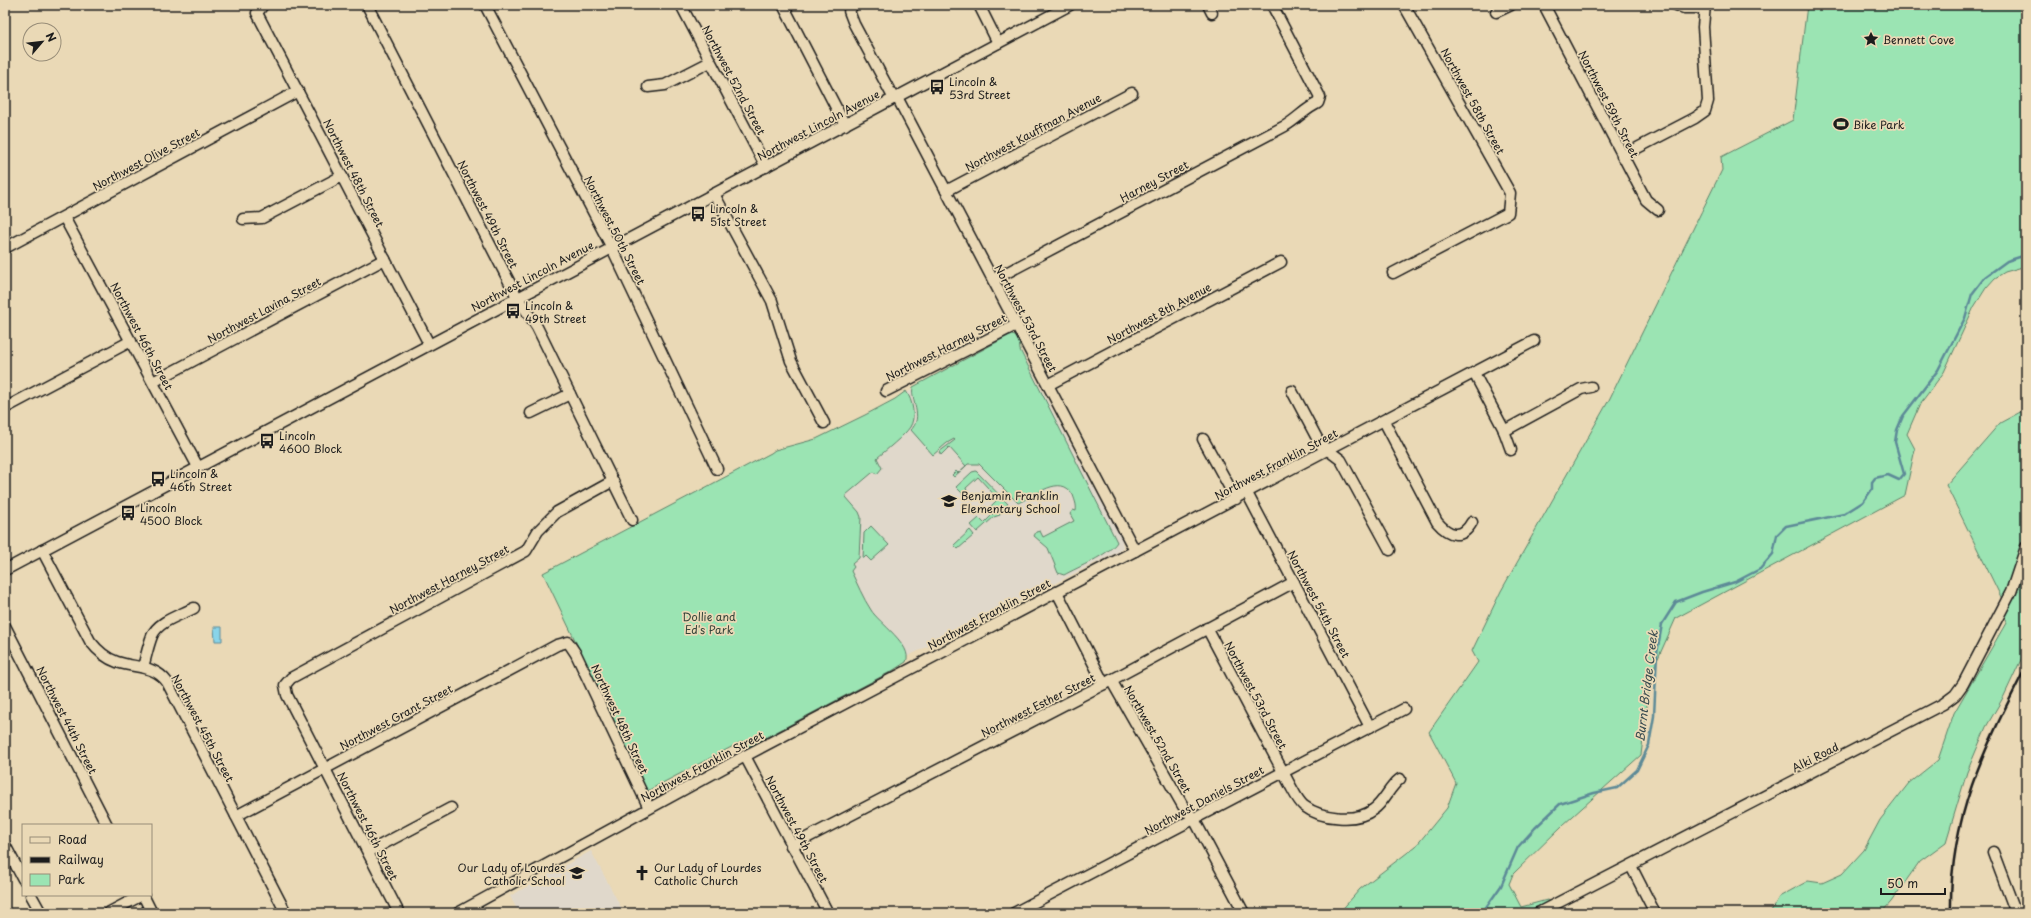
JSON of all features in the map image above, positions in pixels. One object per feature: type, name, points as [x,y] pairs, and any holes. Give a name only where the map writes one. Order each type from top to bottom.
[{"type":"street","name":"Northwest 49th Street","points":[[366,5],[517,297],[537,327],[632,520]]},
{"type":"street","name":"Northwest 50th Street","points":[[485,5],[612,248],[717,469]]},
{"type":"street","name":"Northwest 52nd Street","points":[[681,5],[766,166]]},
{"type":"street","points":[[783,5],[845,125]]},
{"type":"street","name":"Northwest 53rd Street","points":[[853,5],[849,11],[849,14],[946,191],[1135,551]]},
{"type":"street","points":[[978,5],[998,43]]},
{"type":"street","name":"Northwest Lincoln Avenue","points":[[5,570],[428,344],[1070,5]]},
{"type":"street","name":"Harney Street","points":[[993,280],[1290,123],[1302,112],[1318,103],[1320,97],[1272,5]]},
{"type":"street","name":"Northwest 58th Street","points":[[1392,273],[1508,213],[1510,194],[1404,5]]},
{"type":"street","points":[[1496,12],[1511,5]]},
{"type":"street","name":"Northwest 59th Street","points":[[1544,5],[1646,200],[1658,210]]},
{"type":"street","points":[[1622,156],[1695,118],[1705,111],[1708,101],[1703,27],[1705,6],[1684,8],[1676,5]]},
{"type":"street","name":"Northwest 48th Street","points":[[260,9],[298,91],[428,344]]},
{"type":"street","points":[[648,87],[665,85],[710,62]]},
{"type":"street","name":"Northwest Olive Street","points":[[5,248],[298,91]]},
{"type":"street","name":"Northwest Kauffman Avenue","points":[[946,191],[1132,93]]},
{"type":"street","points":[[243,219],[262,218],[342,176]]},
{"type":"street","points":[[714,194],[772,301],[791,361],[824,423]]},
{"type":"street","name":"Northwest 46th Street","points":[[64,217],[198,467]]},
{"type":"street","name":"Northwest Lavina Street","points":[[153,382],[385,259]]},
{"type":"street","name":"Northwest 8th Avenue","points":[[1048,385],[1281,262]]},
{"type":"street","name":"Northwest Harney Street","points":[[886,391],[1016,325]]},
{"type":"street","name":"Northwest Franklin Street","points":[[458,913],[745,756],[1534,341]]},
{"type":"street","points":[[5,408],[131,342]]},
{"type":"street","points":[[1474,373],[1504,431],[1511,450]]},
{"type":"street","points":[[1504,431],[1581,389],[1590,387]]},
{"type":"street","points":[[1292,391],[1320,444],[1341,460],[1390,550]]},
{"type":"street","points":[[531,413],[570,394]]},
{"type":"street","points":[[1384,421],[1437,522],[1446,531],[1453,534],[1460,534],[1467,531],[1472,522]]},
{"type":"street","points":[[1203,439],[1236,499]]},
{"type":"street","name":"Northwest Harney Street","points":[[285,685],[292,678],[526,551],[538,531],[557,512],[613,481]]},
{"type":"street","name":"Northwest 54th Street","points":[[1247,493],[1370,727]]},
{"type":"street","name":"Alki Road","points":[[1538,913],[1943,704],[1955,695],[1963,684],[2011,592],[2026,547]]},
{"type":"street","name":"Northwest 45th Street","points":[[42,550],[90,641],[99,652],[115,661],[144,667],[159,674],[167,682],[286,913]]},
{"type":"street","name":"Northwest Esther Street","points":[[791,846],[1108,682],[1294,582]]},
{"type":"street","name":"Northwest 52nd Street","points":[[1057,592],[1108,682],[1183,806],[1194,819],[1244,913]]},
{"type":"street","points":[[144,667],[152,635],[156,629],[162,624],[194,608]]},
{"type":"street","name":"Northwest 44th Street","points":[[5,626],[106,824]]},
{"type":"street","name":"Northwest 53rd Street","points":[[1207,628],[1296,796],[1305,806],[1322,814],[1354,818],[1367,814],[1377,807],[1393,784],[1400,779]]},
{"type":"street","name":"Northwest 48th Street","points":[[568,642],[576,654],[649,808]]},
{"type":"street","name":"Northwest Grant Street","points":[[236,816],[558,645],[568,642]]},
{"type":"street","name":"Northwest 46th Street","points":[[285,685],[287,695],[400,913]]},
{"type":"street","name":"Northwest Daniels Street","points":[[1014,913],[1404,709]]},
{"type":"street","name":"Northwest 49th Street","points":[[745,756],[791,846],[828,913]]},
{"type":"street","points":[[368,852],[451,808]]},
{"type":"street","points":[[5,845],[22,877]]},
{"type":"street","points":[[1993,852],[2016,913]]},
{"type":"street","points":[[5,868],[14,863]]},
{"type":"street","points":[[1631,866],[1655,913]]},
{"type":"street","points":[[32,896],[41,913]]},
{"type":"street","points":[[108,913],[140,896]]},
{"type":"street","points":[[143,896],[152,913]]},
{"type":"shaded area","name":"Benjamin Franklin Elementary School","points":[[1009,337],[1015,339],[1122,540],[1123,547],[1118,552],[878,671],[777,463]]},
{"type":"shaded area","name":"Our Lady of Lourdes Catholic School","points":[[591,851],[624,913],[519,913],[510,896]]},
{"type":"green space","points":[[1807,5],[2026,5],[2026,266],[2005,272],[1995,278],[1986,288],[1974,307],[1944,372],[1920,404],[1907,434],[1915,449],[1905,495],[1676,618],[1651,674],[1641,755],[1563,825],[1513,874],[1509,884],[1521,907],[1547,900],[1560,907],[1560,913],[1339,913],[1360,889],[1416,846],[1447,808],[1456,783],[1429,732],[1478,662],[1472,651],[1501,591],[1609,400],[1722,170],[1721,157],[1793,120]]},
{"type":"green space","points":[[1010,335],[1016,336],[1019,340],[1020,350],[1117,542],[1107,552],[1093,560],[1064,575],[1058,573],[1048,548],[1034,536],[1036,532],[1040,531],[1043,537],[1074,521],[1070,514],[1073,510],[1076,511],[1076,505],[1073,495],[1068,489],[1062,486],[1047,488],[1018,503],[979,464],[968,464],[966,466],[949,447],[941,455],[939,452],[955,440],[954,439],[933,455],[911,430],[915,425],[917,414],[913,398],[913,387]]},
{"type":"green space","name":"Dollie and Ed's Park","points":[[906,391],[913,409],[913,419],[910,427],[877,458],[882,468],[877,474],[874,472],[872,473],[846,495],[846,497],[859,512],[861,517],[859,558],[852,564],[854,567],[851,571],[871,610],[894,634],[905,649],[907,656],[906,662],[892,671],[746,748],[743,741],[647,791],[543,573],[775,450],[816,439],[895,399]]},
{"type":"green space","points":[[2026,409],[2026,649],[2004,696],[1986,727],[1967,772],[1946,842],[1920,861],[1891,902],[1881,913],[1770,913],[1779,897],[1808,881],[1822,883],[1842,874],[1864,850],[1880,820],[1909,783],[1938,760],[1954,713],[2006,623],[2001,597],[1946,485],[2000,423]]},
{"type":"green space","points":[[956,471],[958,473],[954,477],[952,475]]},
{"type":"green space","points":[[976,471],[1008,504],[1001,511],[1000,515],[994,517],[977,532],[971,525],[979,518],[984,523],[993,514],[988,509],[998,499],[978,477],[966,488],[967,491],[963,494],[956,487],[972,472]]},
{"type":"green space","points":[[871,526],[889,545],[871,561],[866,556],[863,559],[864,533]]},
{"type":"green space","points":[[970,530],[974,535],[958,549],[954,545]]},
{"type":"water","points":[[214,627],[222,627],[222,641],[215,641]]},
{"type":"waterway","name":"Burnt Bridge Creek","points":[[1482,913],[1501,886],[1518,847],[1560,804],[1594,793],[1617,788],[1637,770],[1649,745],[1654,716],[1657,653],[1662,624],[1676,602],[1735,582],[1760,569],[1773,554],[1777,535],[1786,526],[1844,514],[1863,502],[1872,489],[1872,482],[1875,478],[1888,475],[1899,480],[1904,474],[1895,442],[1897,430],[1903,416],[1938,370],[1965,318],[1972,294],[1985,277],[2007,261],[2026,255]]},
{"type":"railway","points":[[1951,913],[1952,879],[1956,846],[1972,785],[1996,727],[2026,667]]},
{"type":"place","name":"Bennett Cove","points":[[1871,39]]},
{"type":"place","name":"Lincoln & 53rd Street","points":[[937,87]]},
{"type":"place","name":"Bike Park","points":[[1841,124]]},
{"type":"place","name":"Lincoln & 51st Street","points":[[698,214]]},
{"type":"place","name":"Lincoln & 49th Street","points":[[513,311]]},
{"type":"place","name":"Lincoln 4600 Block","points":[[267,441]]},
{"type":"place","name":"Lincoln & 46th Street","points":[[158,479]]},
{"type":"place","name":"Benjamin Franklin Elementary School","points":[[949,501]]},
{"type":"place","name":"Lincoln 4500 Block","points":[[128,513]]},
{"type":"place","name":"Our Lady of Lourdes Catholic School","points":[[577,873]]},
{"type":"place","name":"Our Lady of Lourdes Catholic Church","points":[[642,873]]}]
